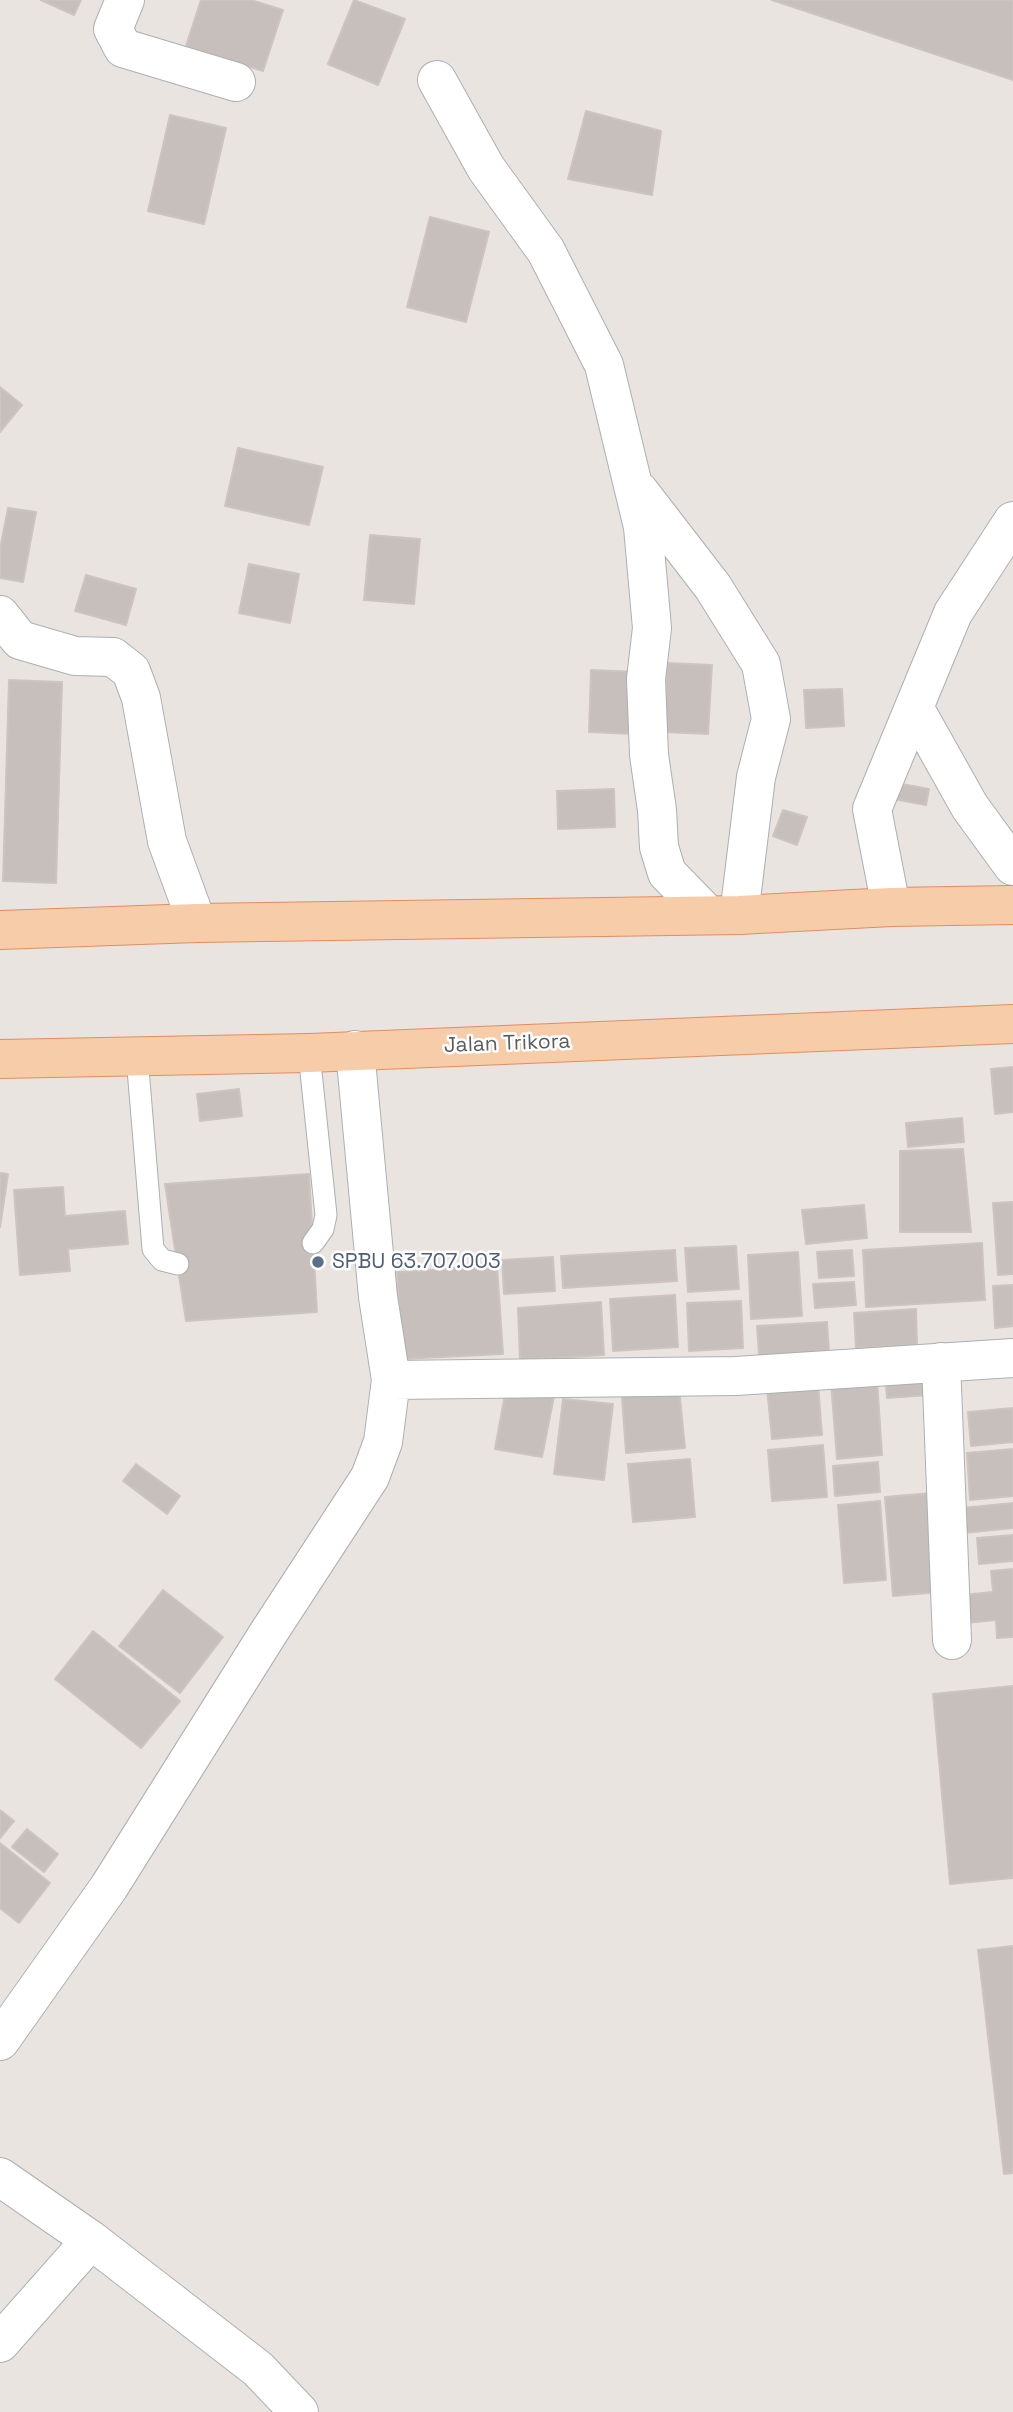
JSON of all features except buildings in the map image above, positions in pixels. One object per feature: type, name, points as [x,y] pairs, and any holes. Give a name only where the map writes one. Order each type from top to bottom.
[{"type":"main road","points":[[0,930],[197,923],[724,915],[891,907],[1013,905]]},
{"type":"main road","name":"Jalan Trikora","points":[[0,1059],[309,1053],[1013,1024]]},
{"type":"street","points":[[125,0],[113,29],[123,48],[236,82]]},
{"type":"street","points":[[437,80],[486,168],[546,251],[604,365],[643,527],[652,628],[646,679],[649,755],[659,847],[667,873],[724,915],[771,719],[761,664],[713,587],[633,484]]},
{"type":"street","points":[[891,907],[872,809],[953,613],[1013,521]]},
{"type":"street","points":[[0,615],[20,640],[75,656],[113,657],[131,671],[141,698],[167,841],[197,923]]},
{"type":"street","points":[[915,709],[970,807],[1013,866]]},
{"type":"street","points":[[0,2040],[109,1887],[370,1477],[383,1442],[391,1380],[378,1297],[355,1050]]},
{"type":"street","points":[[391,1380],[736,1376],[1013,1358]]},
{"type":"street","points":[[941,1362],[952,1640]]},
{"type":"street","points":[[0,2177],[91,2240],[258,2369],[299,2412]]},
{"type":"street","points":[[0,2343],[91,2240]]},
{"type":"lane","points":[[309,1053],[326,1215],[323,1229],[313,1243]]},
{"type":"lane","points":[[137,1057],[152,1250],[162,1260],[178,1264]]},
{"type":"place","name":"SPBU 63.707.003","points":[[318,1262]]}]
